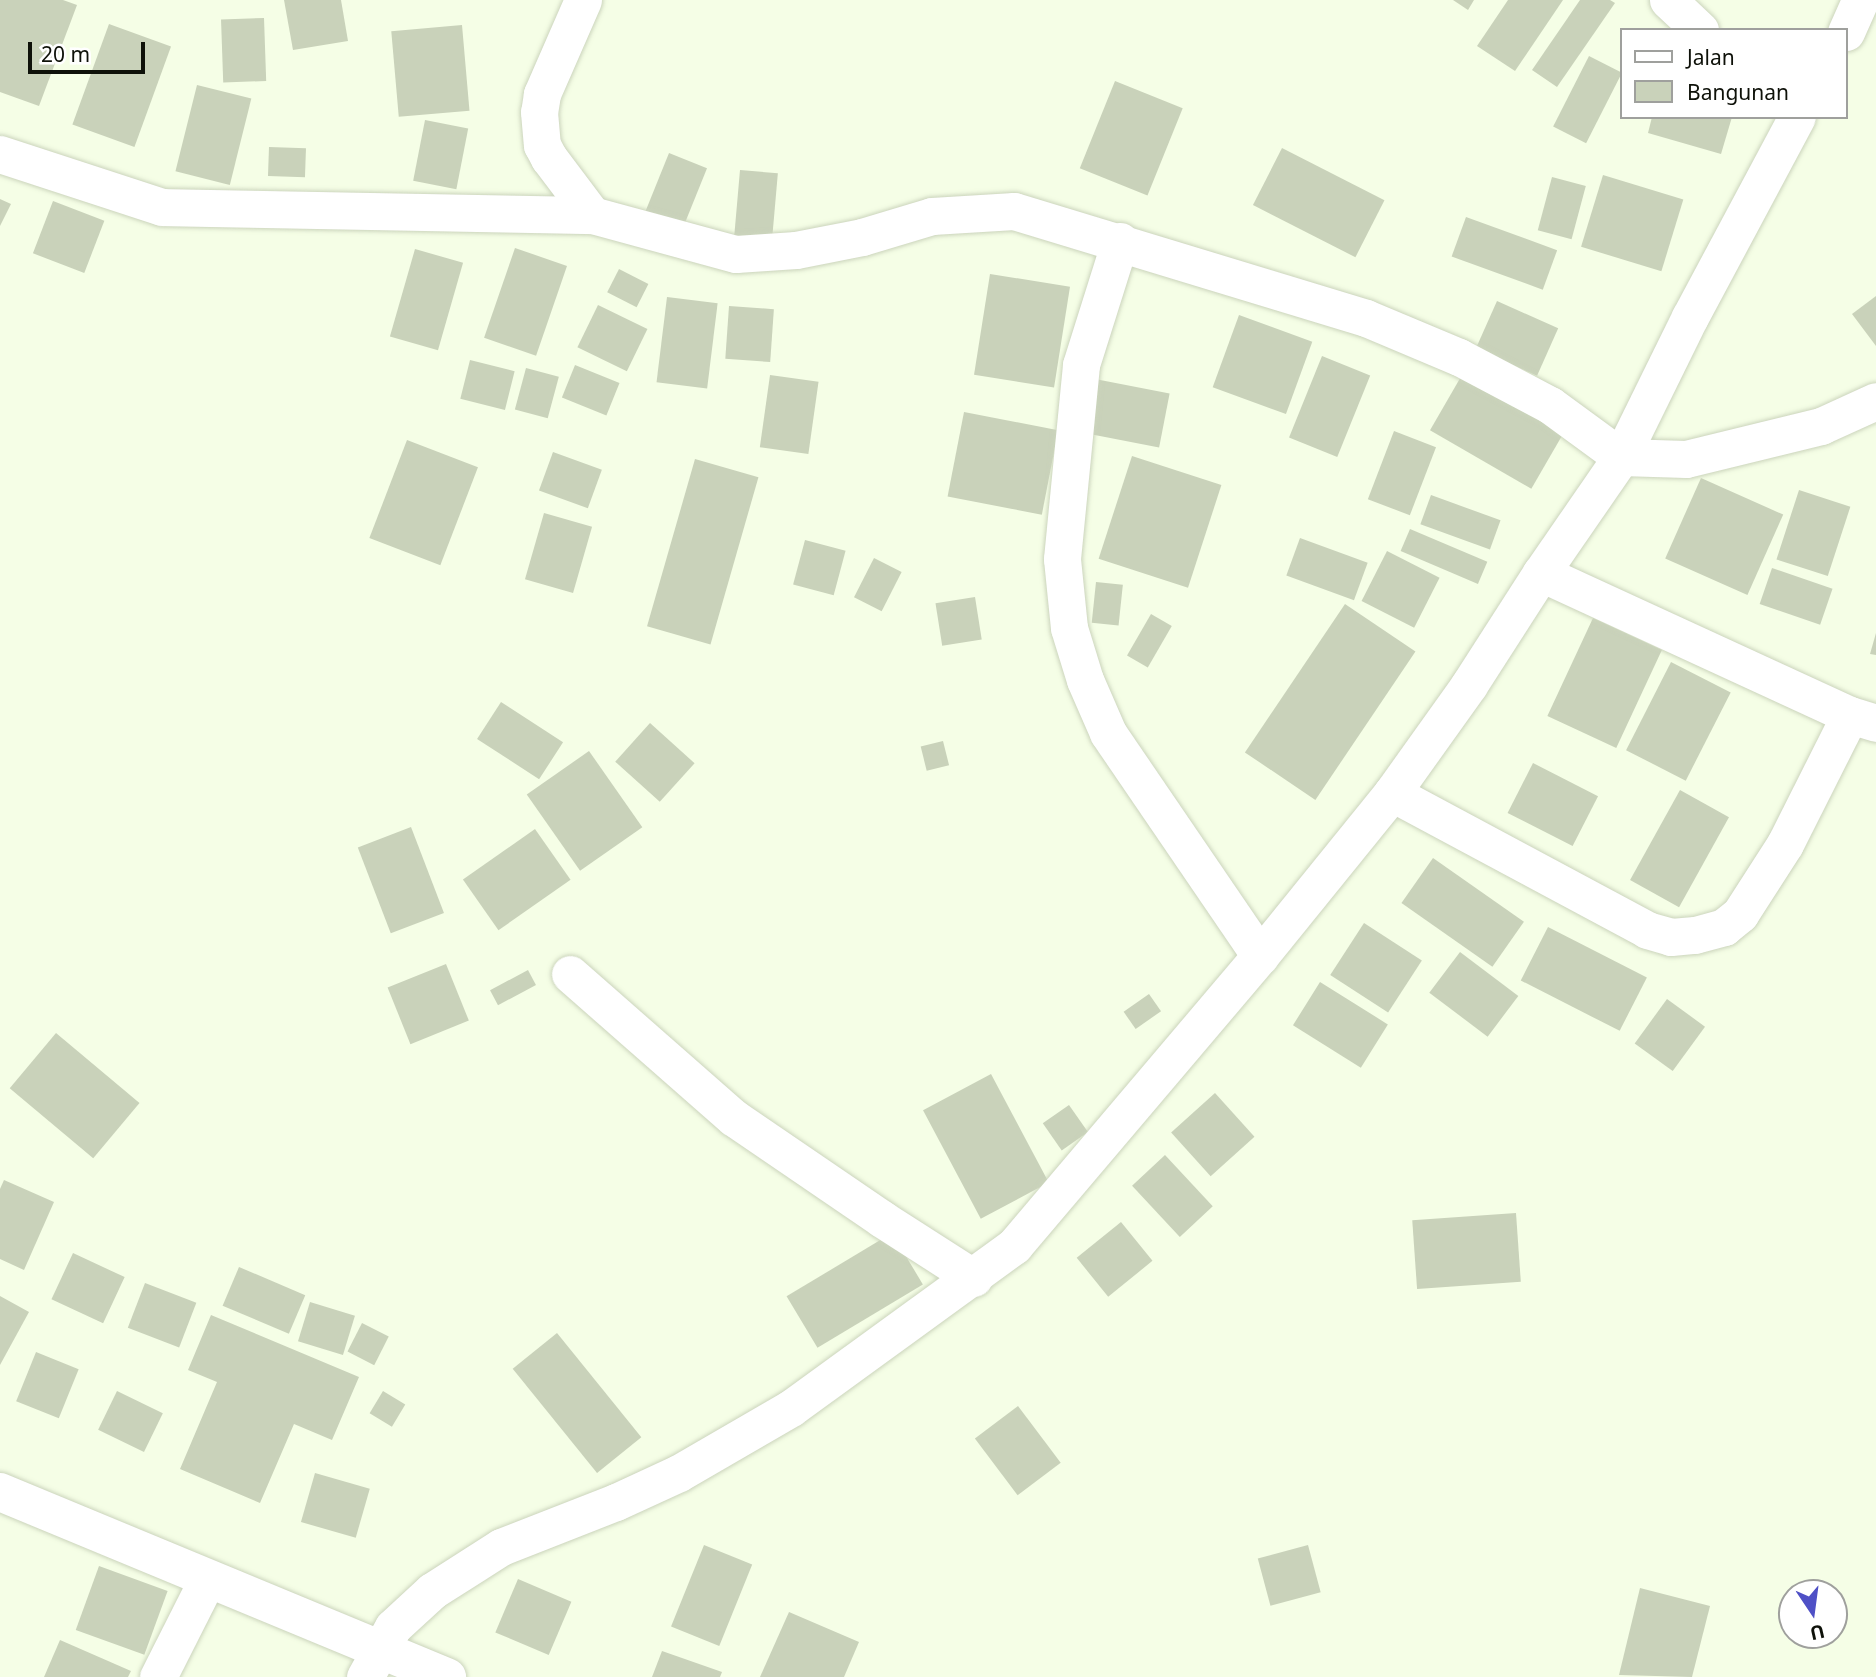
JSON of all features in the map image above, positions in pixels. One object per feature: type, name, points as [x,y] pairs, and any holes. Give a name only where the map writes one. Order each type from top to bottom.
[{"type":"street","points":[[583,0],[542,94],[539,112],[542,145],[592,215]]},
{"type":"street","points":[[1668,0],[1698,28]]},
{"type":"street","points":[[1848,28],[1860,0]]},
{"type":"street","points":[[373,1663],[393,1627],[432,1591],[501,1547],[616,1502],[680,1473],[792,1408],[974,1278],[1014,1246],[1260,956],[1392,793],[1469,685],[1541,573],[1621,457],[1690,317],[1795,119]]},
{"type":"street","points":[[0,154],[162,207],[592,215],[736,254],[822,245],[862,237],[932,216],[1014,211],[1120,241],[1366,318],[1459,357],[1550,405],[1621,457],[1686,459],[1821,426],[1876,401]]},
{"type":"street","points":[[1120,241],[1081,365],[1062,559],[1069,628],[1085,680],[1108,733],[1260,956]]},
{"type":"street","points":[[1392,793],[1647,930],[1671,937],[1696,935],[1724,927],[1740,914],[1863,719],[1541,573]]},
{"type":"street","points":[[570,974],[734,1118],[881,1219],[974,1278]]},
{"type":"street","points":[[0,1492],[207,1580],[373,1663],[447,1677]]},
{"type":"street","points":[[158,1677],[207,1580]]},
{"type":"building","points":[[0,0],[63,0],[77,5],[39,106],[0,92]]},
{"type":"building","points":[[284,0],[341,0],[348,41],[293,50]]},
{"type":"building","points":[[1453,0],[1474,0],[1468,10]]},
{"type":"building","points":[[1508,0],[1563,0],[1515,71],[1477,46]]},
{"type":"building","points":[[1580,0],[1610,0],[1615,3],[1557,87],[1532,70]]},
{"type":"building","points":[[264,18],[266,81],[223,82],[221,20]]},
{"type":"building","points":[[109,24],[171,47],[134,147],[72,125]]},
{"type":"building","points":[[462,25],[469,111],[399,117],[391,31]]},
{"type":"building","points":[[1589,56],[1620,72],[1620,77],[1586,143],[1553,126]]},
{"type":"building","points":[[1115,81],[1183,108],[1147,196],[1080,168]]},
{"type":"building","points":[[197,85],[251,99],[230,185],[175,171]]},
{"type":"building","points":[[1652,119],[1731,119],[1721,154],[1648,133]]},
{"type":"building","points":[[425,120],[468,128],[456,189],[413,181]]},
{"type":"building","points":[[269,147],[306,148],[305,177],[268,176]]},
{"type":"building","points":[[1282,148],[1384,200],[1355,257],[1253,205]]},
{"type":"building","points":[[669,153],[707,168],[683,227],[645,211]]},
{"type":"building","points":[[740,170],[778,173],[772,242],[734,239]]},
{"type":"building","points":[[1603,175],[1683,200],[1661,271],[1581,247]]},
{"type":"building","points":[[1552,177],[1586,186],[1572,239],[1538,230]]},
{"type":"building","points":[[0,199],[11,204],[0,226]]},
{"type":"building","points":[[53,201],[104,221],[84,273],[33,253]]},
{"type":"building","points":[[1466,217],[1557,250],[1543,290],[1452,256]]},
{"type":"building","points":[[515,248],[567,266],[536,356],[484,338]]},
{"type":"building","points":[[415,249],[463,263],[438,350],[390,336]]},
{"type":"building","points":[[619,269],[648,284],[637,307],[607,292]]},
{"type":"building","points":[[990,274],[1070,287],[1054,387],[974,375]]},
{"type":"building","points":[[1876,296],[1876,346],[1852,314]]},
{"type":"building","points":[[667,297],[718,303],[707,389],[657,382]]},
{"type":"building","points":[[1497,301],[1558,328],[1537,376],[1476,349]]},
{"type":"building","points":[[598,305],[647,329],[627,371],[577,347]]},
{"type":"building","points":[[729,306],[774,309],[770,362],[725,359]]},
{"type":"building","points":[[1239,315],[1312,342],[1286,414],[1213,387]]},
{"type":"building","points":[[1322,356],[1370,375],[1337,457],[1289,438]]},
{"type":"building","points":[[470,360],[515,371],[505,410],[460,399]]},
{"type":"building","points":[[575,365],[620,383],[606,415],[562,397]]},
{"type":"building","points":[[526,368],[559,377],[548,418],[515,410]]},
{"type":"building","points":[[1466,368],[1567,426],[1531,489],[1430,430]]},
{"type":"building","points":[[770,375],[819,382],[808,454],[760,447]]},
{"type":"building","points":[[1095,379],[1170,394],[1159,447],[1085,433]]},
{"type":"building","points":[[964,412],[1058,430],[1042,515],[948,496]]},
{"type":"building","points":[[1394,431],[1436,447],[1410,515],[1368,499]]},
{"type":"building","points":[[407,440],[478,467],[440,565],[369,538]]},
{"type":"building","points":[[553,452],[602,470],[588,508],[539,491]]},
{"type":"building","points":[[1132,456],[1221,485],[1188,588],[1099,559]]},
{"type":"building","points":[[695,459],[758,477],[710,644],[647,626]]},
{"type":"building","points":[[1701,478],[1783,515],[1747,595],[1665,558]]},
{"type":"building","points":[[1799,490],[1850,507],[1828,576],[1776,559]]},
{"type":"building","points":[[1431,495],[1501,520],[1490,549],[1420,524]]},
{"type":"building","points":[[544,513],[592,527],[573,593],[525,579]]},
{"type":"building","points":[[1410,529],[1487,562],[1478,584],[1401,551]]},
{"type":"building","points":[[1300,538],[1368,563],[1354,600],[1286,576]]},
{"type":"building","points":[[805,540],[846,551],[834,595],[793,584]]},
{"type":"building","points":[[1387,551],[1440,578],[1414,628],[1362,601]]},
{"type":"building","points":[[874,558],[902,572],[882,611],[854,597]]},
{"type":"building","points":[[1772,568],[1833,589],[1820,625],[1760,604]]},
{"type":"building","points":[[1096,582],[1123,585],[1119,626],[1092,623]]},
{"type":"building","points":[[975,597],[982,639],[942,646],[935,603]]},
{"type":"building","points":[[1345,604],[1415,652],[1315,800],[1245,752]]},
{"type":"building","points":[[1151,614],[1172,626],[1148,668],[1127,656]]},
{"type":"building","points":[[1593,618],[1662,650],[1616,748],[1547,716]]},
{"type":"building","points":[[1876,633],[1876,655],[1870,654]]},
{"type":"building","points":[[1671,662],[1731,692],[1686,781],[1626,750]]},
{"type":"building","points":[[501,702],[563,742],[539,779],[477,739]]},
{"type":"building","points":[[650,723],[695,763],[660,802],[615,762]]},
{"type":"building","points":[[943,741],[949,765],[927,771],[921,747]]},
{"type":"building","points":[[589,751],[642,827],[580,871],[527,795]]},
{"type":"building","points":[[1533,763],[1598,796],[1573,846],[1508,813]]},
{"type":"building","points":[[1680,790],[1729,817],[1679,907],[1630,880]]},
{"type":"building","points":[[411,827],[444,913],[391,933],[358,847]]},
{"type":"building","points":[[535,829],[571,880],[498,930],[463,879]]},
{"type":"building","points":[[1433,858],[1524,922],[1492,967],[1401,903]]},
{"type":"building","points":[[1364,923],[1422,961],[1388,1013],[1330,975]]},
{"type":"building","points":[[1548,927],[1647,977],[1620,1031],[1521,980]]},
{"type":"building","points":[[1460,952],[1518,996],[1488,1037],[1429,993]]},
{"type":"building","points":[[446,964],[469,1021],[410,1044],[388,988]]},
{"type":"building","points":[[528,970],[536,985],[498,1005],[490,990]]},
{"type":"building","points":[[1320,982],[1388,1024],[1361,1068],[1293,1025]]},
{"type":"building","points":[[1149,994],[1161,1011],[1136,1029],[1124,1012]]},
{"type":"building","points":[[1667,999],[1705,1027],[1673,1071],[1635,1043]]},
{"type":"building","points":[[56,1033],[139,1103],[93,1158],[10,1088]]},
{"type":"building","points":[[991,1074],[1049,1183],[981,1219],[923,1110]]},
{"type":"building","points":[[1215,1093],[1254,1137],[1211,1176],[1171,1132]]},
{"type":"building","points":[[1069,1105],[1088,1132],[1062,1150],[1043,1123]]},
{"type":"building","points":[[1165,1155],[1213,1206],[1180,1237],[1132,1186]]},
{"type":"building","points":[[4,1180],[54,1202],[24,1270],[0,1259],[0,1189]]},
{"type":"building","points":[[1516,1213],[1521,1282],[1417,1289],[1412,1220]]},
{"type":"building","points":[[1121,1222],[1152,1261],[1108,1297],[1077,1258]]},
{"type":"building","points":[[892,1233],[923,1284],[817,1348],[787,1296]]},
{"type":"building","points":[[73,1253],[125,1277],[103,1323],[51,1299]]},
{"type":"building","points":[[239,1267],[305,1295],[289,1334],[223,1306]]},
{"type":"building","points":[[145,1283],[196,1303],[179,1348],[128,1328]]},
{"type":"building","points":[[0,1296],[29,1312],[0,1365]]},
{"type":"building","points":[[310,1302],[355,1316],[343,1355],[298,1341]]},
{"type":"building","points":[[211,1315],[359,1377],[332,1440],[294,1424],[260,1503],[180,1469],[217,1382],[188,1370]]},
{"type":"building","points":[[362,1323],[389,1337],[374,1365],[347,1352]]},
{"type":"building","points":[[557,1333],[641,1437],[597,1473],[513,1369]]},
{"type":"building","points":[[36,1352],[79,1369],[59,1418],[16,1401]]},
{"type":"building","points":[[117,1391],[163,1413],[144,1452],[98,1430]]},
{"type":"building","points":[[383,1391],[405,1404],[392,1427],[370,1413]]},
{"type":"building","points":[[1018,1406],[1061,1463],[1018,1495],[975,1438]]},
{"type":"building","points":[[315,1473],[370,1489],[356,1538],[301,1522]]},
{"type":"building","points":[[704,1545],[752,1564],[719,1646],[671,1627]]},
{"type":"building","points":[[1308,1545],[1321,1592],[1270,1606],[1258,1558]]},
{"type":"building","points":[[99,1566],[168,1591],[144,1655],[76,1630]]},
{"type":"building","points":[[518,1579],[571,1602],[549,1655],[495,1632]]},
{"type":"building","points":[[1640,1588],[1710,1606],[1692,1677],[1619,1675]]},
{"type":"building","points":[[789,1612],[859,1642],[844,1677],[760,1677]]},
{"type":"building","points":[[60,1640],[131,1671],[128,1677],[44,1677]]},
{"type":"building","points":[[662,1651],[722,1672],[720,1677],[652,1677]]}]
